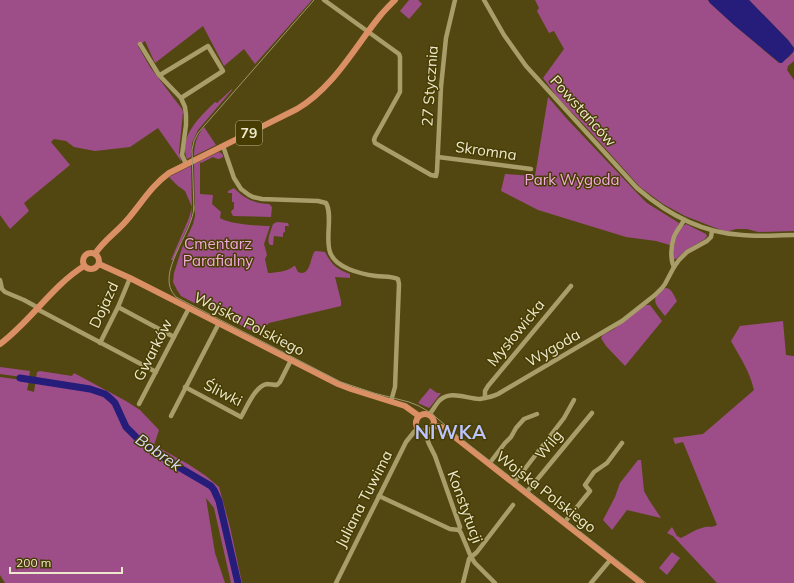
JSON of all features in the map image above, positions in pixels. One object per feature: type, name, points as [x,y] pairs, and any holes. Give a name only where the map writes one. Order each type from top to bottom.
[{"type":"main road","name":"79","points":[[84,266],[83,261],[85,256],[90,253],[95,254],[99,248],[128,219],[157,182],[169,173],[297,109],[311,100],[343,67],[380,16],[394,0]]},
{"type":"main road","points":[[95,254],[98,258],[99,264]]},
{"type":"main road","name":"79","points":[[84,266],[91,269],[96,268],[99,264]]},
{"type":"main road","name":"Wojska Polskiego","points":[[99,264],[130,278],[342,386],[408,407],[419,416]]},
{"type":"main road","name":"79","points":[[0,344],[17,330],[73,273],[84,266]]},
{"type":"main road","points":[[423,414],[429,415],[433,420],[433,425],[427,434],[418,428],[416,421],[419,416],[423,414]]},
{"type":"main road","name":"Wojska Polskiego","points":[[433,425],[444,428],[641,583]]},
{"type":"street","points":[[324,0],[368,32]]},
{"type":"street","name":"27 Stycznia","points":[[368,32],[399,54],[401,60],[400,92],[375,137],[375,143],[431,175],[436,176],[441,87],[446,38],[455,0]]},
{"type":"street","name":"Powstańców","points":[[484,0],[508,43],[522,61],[637,188],[659,206],[696,226],[712,231],[743,236],[794,235]]},
{"type":"street","points":[[140,44],[160,75],[181,98],[186,115],[182,154],[186,164]]},
{"type":"street","points":[[160,75],[208,46],[223,71],[181,98]]},
{"type":"street","points":[[223,146],[234,178],[238,185],[253,197],[262,199],[326,203],[328,208],[329,250],[334,261],[341,266],[370,275],[398,278],[395,380],[391,401]]},
{"type":"street","name":"Skromna","points":[[438,157],[531,169]]},
{"type":"street","points":[[674,267],[671,262],[672,246],[674,237],[684,220]]},
{"type":"street","name":"Wygoda","points":[[429,415],[439,401],[445,396],[453,395],[485,398],[498,394],[616,324],[655,295],[665,284],[674,267],[687,252],[711,237],[712,231]]},
{"type":"street","name":"Dojazd","points":[[100,343],[118,307],[130,278]]},
{"type":"street","points":[[0,280],[2,289],[5,292],[36,306],[38,309],[156,372]]},
{"type":"street","name":"Mysłowicka","points":[[485,398],[485,391],[488,386],[571,286]]},
{"type":"street","points":[[118,307],[174,336]]},
{"type":"street","name":"Gwarków","points":[[139,404],[189,308]]},
{"type":"street","name":"Śliwki","points":[[171,416],[219,323]]},
{"type":"street","name":"Śliwki","points":[[185,387],[241,417],[258,389],[266,384],[277,385],[280,382],[291,360]]},
{"type":"street","points":[[514,483],[564,418],[574,400]]},
{"type":"street","name":"Wilg","points":[[526,493],[592,413]]},
{"type":"street","points":[[489,464],[524,419],[537,414]]},
{"type":"street","name":"Juliana Tuwima","points":[[336,583],[406,442],[418,428]]},
{"type":"street","name":"Konstytucji","points":[[427,434],[429,444],[435,456],[460,527],[459,530],[462,533],[471,557],[481,570],[495,583]]},
{"type":"street","points":[[564,523],[590,491],[585,485],[594,472],[607,463],[622,443]]},
{"type":"street","points":[[379,496],[450,529],[459,530]]},
{"type":"street","points":[[463,583],[469,559],[477,552],[513,505]]},
{"type":"street","points":[[591,583],[611,559]]},
{"type":"green space","points":[[0,0],[312,0],[255,64],[244,49],[224,66],[203,26],[155,63],[145,41],[138,46],[150,67],[182,109],[183,112],[179,152],[181,161],[158,128],[130,147],[95,151],[74,147],[66,141],[54,139],[51,142],[70,165],[24,203],[29,211],[10,229],[0,215]]},
{"type":"green space","points":[[409,0],[418,0],[422,4],[409,19],[400,11]]},
{"type":"green space","points":[[535,0],[708,0],[734,25],[779,63],[789,57],[794,51],[794,61],[788,66],[787,70],[794,80],[794,231],[758,232],[747,229],[736,229],[726,232],[685,216],[663,204],[640,187],[557,97],[543,78],[564,49],[554,31],[549,33],[537,11],[539,8]]},
{"type":"green space","points":[[749,0],[794,0],[794,48],[788,40]]},
{"type":"green space","points":[[232,89],[198,130],[192,143],[191,157],[187,159],[185,151],[186,142],[192,127],[215,102],[217,103]]},
{"type":"green space","name":"Park Wygoda","points":[[548,97],[647,203],[679,223],[670,245],[656,241],[626,237],[538,210],[501,191],[505,174],[535,176]]},
{"type":"green space","points":[[204,127],[216,145],[194,156],[196,140]]},
{"type":"green space","name":"Cmentarz Parafialny","points":[[219,152],[223,155],[222,158],[218,159],[213,157],[201,163],[200,162],[200,194],[213,195],[212,204],[221,212],[220,218],[224,220],[258,226],[270,226],[264,244],[267,255],[265,259],[268,273],[278,272],[294,266],[298,272],[305,272],[309,267],[314,252],[325,252],[335,266],[350,274],[350,278],[335,277],[341,306],[269,323],[258,334],[212,310],[206,300],[203,302],[200,301],[198,305],[181,296],[173,282],[174,273],[182,248],[195,216],[194,164]]},
{"type":"green space","points":[[191,166],[192,207],[185,191],[169,177]]},
{"type":"green space","points":[[234,188],[250,200],[258,203],[269,204],[272,207],[271,217],[233,216],[231,212],[234,209],[234,202],[232,202],[232,193],[228,193],[228,191]]},
{"type":"green space","points":[[192,207],[191,219],[173,260],[171,260],[189,218]]},
{"type":"green space","points":[[277,222],[288,223],[289,226],[285,226],[283,237],[274,236],[273,245],[270,245],[268,241],[269,235],[273,224]]},
{"type":"green space","points":[[686,224],[706,234],[707,236],[705,239],[674,259],[673,253],[677,234]]},
{"type":"green space","points":[[665,288],[671,291],[677,301],[665,316],[656,305],[655,299]]},
{"type":"green space","points":[[646,305],[650,305],[662,321],[625,366],[606,346],[601,338],[603,335],[614,329]]},
{"type":"green space","points":[[783,321],[786,355],[794,356],[794,583],[717,583],[673,536],[667,533],[672,527],[677,536],[681,538],[699,529],[717,525],[683,442],[675,444],[673,438],[703,434],[754,390],[747,371],[731,341],[740,326]]},
{"type":"green space","points":[[0,367],[30,371],[29,378],[0,374]]},
{"type":"green space","points":[[40,371],[72,376],[74,373],[140,410],[159,430],[154,445],[188,464],[219,487],[230,527],[242,583],[231,583],[214,508],[206,498],[215,553],[225,583],[5,583],[0,575],[0,377],[29,381],[27,390],[34,392],[37,372]]},
{"type":"green space","points":[[430,388],[437,393],[441,393],[429,408],[418,403]]},
{"type":"green space","points":[[638,460],[641,460],[644,491],[661,518],[627,510],[612,530],[603,520],[615,497],[620,483]]},
{"type":"green space","points":[[672,552],[680,558],[667,575],[659,568]]},
{"type":"shaded area","points":[[708,0],[749,0],[788,40],[794,48],[793,52],[782,63],[780,63],[734,25]]},
{"type":"waterway","name":"Bobrek","points":[[20,378],[90,389],[105,394],[115,403],[126,427],[137,438],[170,462],[211,486],[219,501],[238,583]]},
{"type":"tram line","points":[[194,211],[192,150],[198,133],[314,0]]},
{"type":"tram line","points":[[194,206],[192,217],[176,253],[169,277],[170,288],[176,297],[341,382],[374,393],[409,402],[431,413],[458,436],[646,583]]},
{"type":"district","name":"NIWKA","points":[[451,432]]}]
